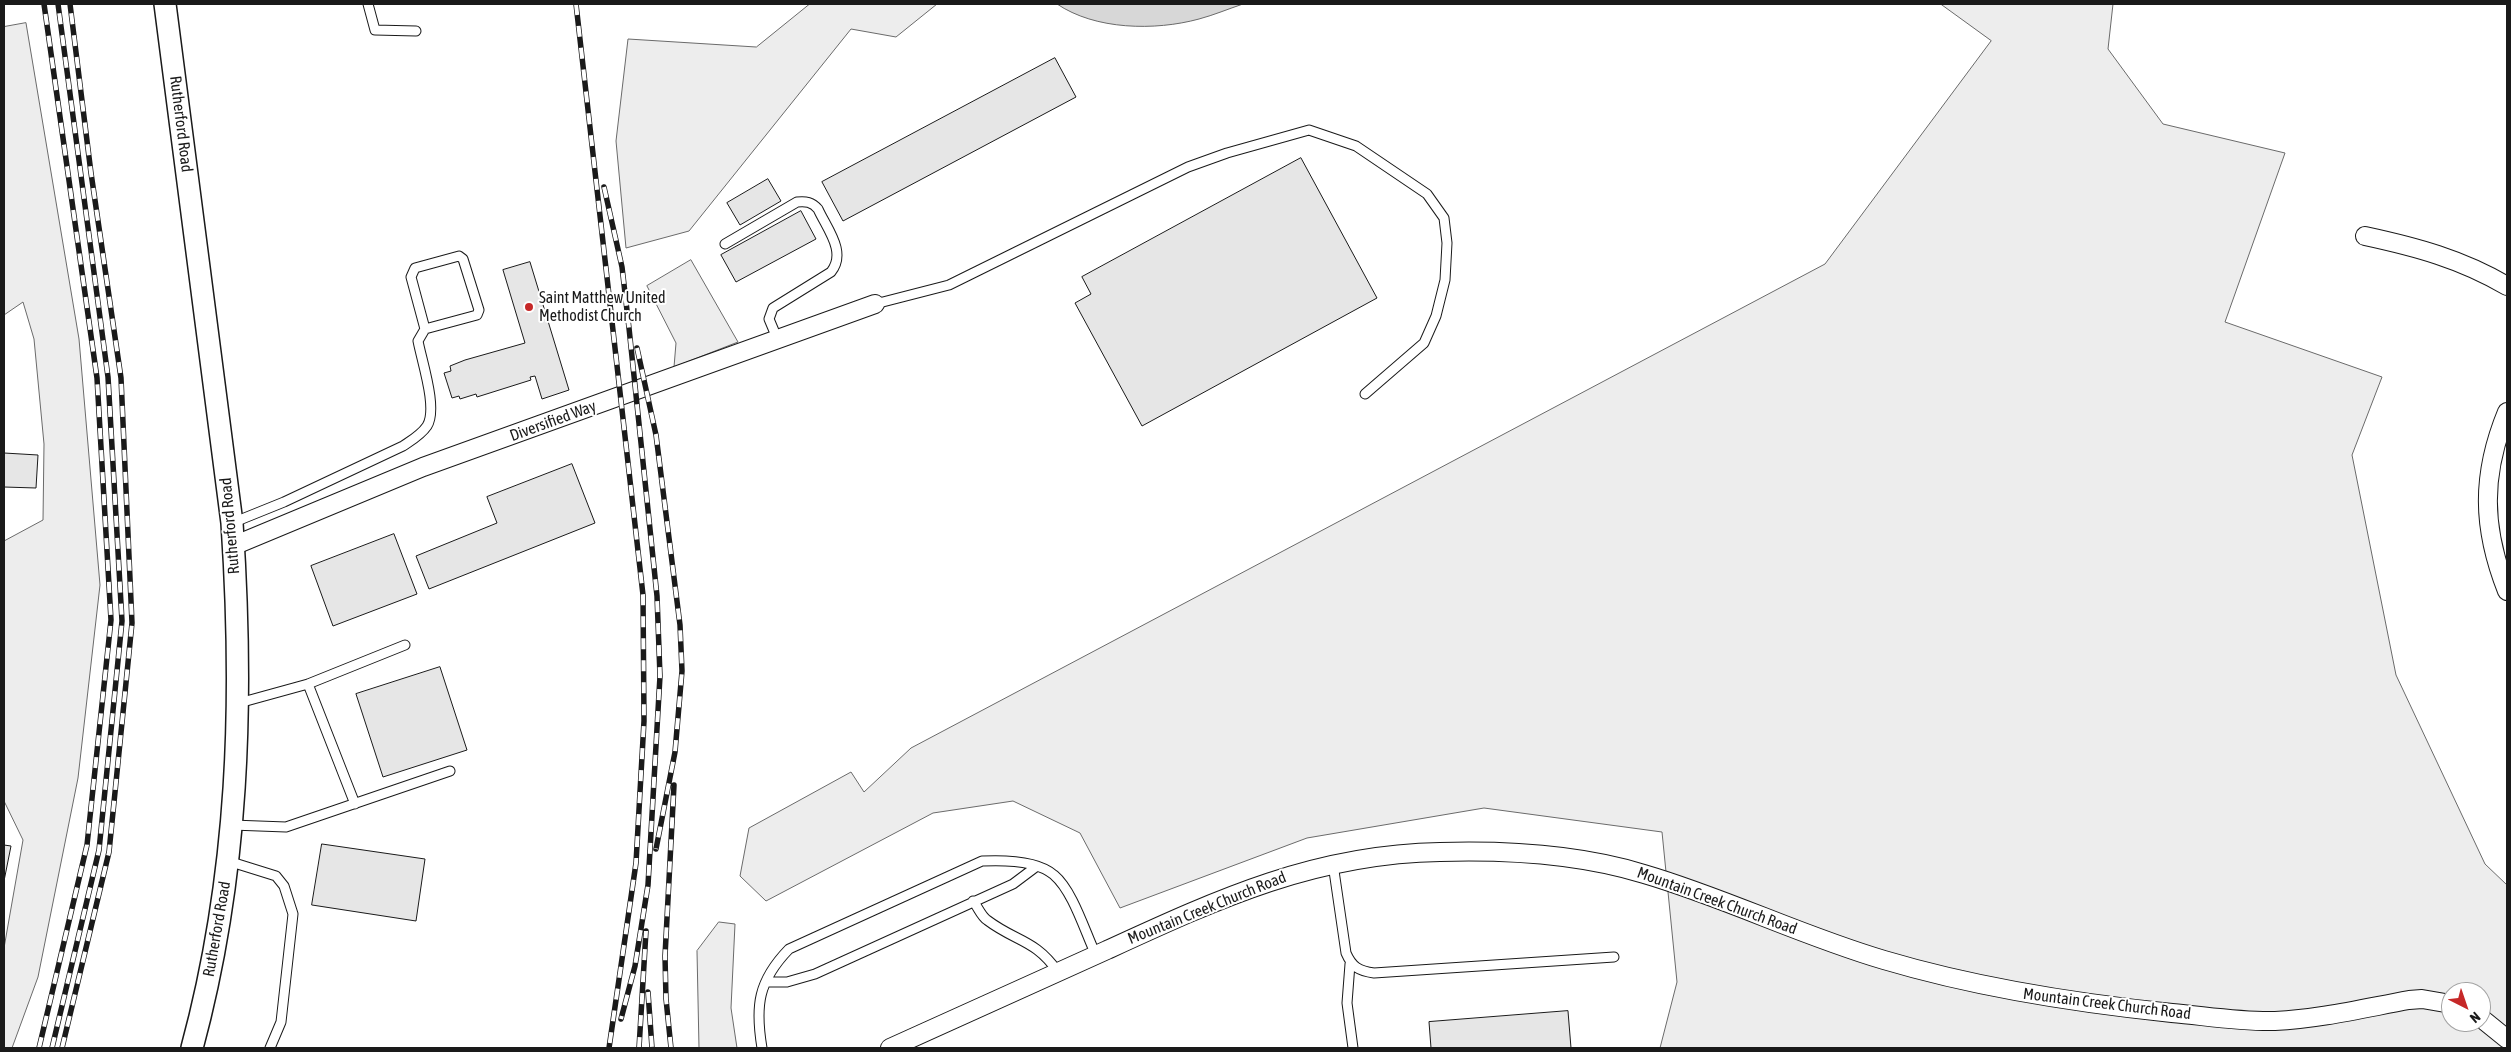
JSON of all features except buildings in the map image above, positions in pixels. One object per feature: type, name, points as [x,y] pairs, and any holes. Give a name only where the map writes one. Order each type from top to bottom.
[{"type":"street","name":"Rutherford Road","points":[[165,4],[232,523],[239,703],[228,861],[214,951],[192,1048]]},
{"type":"street","points":[[2365,236],[2422,248],[2456,261],[2507,286]]},
{"type":"street","name":"Diversified Way","points":[[233,546],[423,467],[875,304]]},
{"type":"street","points":[[2507,412],[2491,462],[2487,492],[2488,523],[2493,549],[2507,591]]},
{"type":"street","name":"Mountain Creek Church Road","points":[[890,1048],[1260,883],[1333,864],[1377,856],[1438,852],[1518,853],[1582,860],[1640,872],[1680,885],[1832,943],[1945,977],[2033,995],[2121,1008],[2256,1021],[2306,1018],[2409,1000],[2422,999],[2441,1002]]},
{"type":"street","points":[[2491,1026],[2507,1039]]},
{"type":"lane","points":[[368,4],[375,30],[416,31]]},
{"type":"lane","points":[[875,304],[949,285],[1188,167],[1235,150],[1309,130],[1356,146],[1427,194],[1444,218],[1447,243],[1445,280],[1436,316],[1424,342],[1365,394]]},
{"type":"lane","points":[[725,244],[797,202],[814,204],[818,209],[837,248],[837,265],[831,272],[772,308],[769,320],[777,338]]},
{"type":"lane","points":[[232,523],[284,502],[403,446],[418,436],[428,425],[432,411],[418,341],[425,329],[477,315],[479,310],[464,259],[459,256],[415,268],[412,272],[411,277],[425,329]]},
{"type":"lane","points":[[239,703],[308,684],[405,645]]},
{"type":"lane","points":[[308,684],[355,804]]},
{"type":"lane","points":[[232,825],[286,827],[450,771]]},
{"type":"lane","points":[[762,1048],[757,1010],[775,963],[789,949],[982,861],[1001,860],[1037,866],[1053,874],[1064,886],[1096,955]]},
{"type":"lane","points":[[228,861],[276,876],[284,886],[294,914],[281,1022],[270,1048]]},
{"type":"lane","points":[[1333,864],[1346,953],[1350,964],[1347,1004],[1353,1048]]},
{"type":"lane","points":[[767,982],[787,982],[815,974],[1013,884],[1037,866]]},
{"type":"lane","points":[[973,901],[985,919],[1029,942],[1043,953],[1058,972]]},
{"type":"lane","points":[[1350,964],[1360,971],[1374,973],[1614,957]]},
{"type":"shaded area","points":[[810,4],[937,4],[896,37],[851,29],[689,231],[626,248],[616,141],[628,39],[756,47]]},
{"type":"shaded area","points":[[1057,4],[1243,4],[1216,14],[1182,23],[1126,26],[1089,19],[1072,13]]},
{"type":"shaded area","points":[[1941,4],[2113,4],[2108,49],[2163,124],[2285,153],[2225,322],[2382,377],[2352,455],[2396,675],[2485,864],[2507,885],[2507,1048],[1660,1048],[1677,982],[1662,832],[1484,808],[1307,838],[1120,908],[1080,833],[1013,801],[933,813],[766,901],[740,876],[749,828],[851,772],[864,792],[911,748],[1825,264],[1991,41]]},
{"type":"shaded area","points":[[26,23],[79,339],[100,585],[78,778],[38,977],[12,1048],[4,1048],[4,948],[23,840],[4,801],[4,541],[43,520],[44,444],[34,339],[23,302],[4,315],[4,27]]},
{"type":"shaded area","points":[[691,260],[738,342],[674,367],[676,343],[647,286]]},
{"type":"shaded area","points":[[719,922],[735,924],[731,1008],[737,1048],[699,1048],[697,951]]},
{"type":"railway","points":[[39,1048],[87,845],[111,620],[97,378],[44,4]]},
{"type":"railway","points":[[52,1048],[99,850],[122,621],[108,377],[58,4]]},
{"type":"railway","points":[[62,1048],[109,852],[132,623],[121,378],[91,173],[70,4]]},
{"type":"railway","points":[[576,4],[643,595],[644,721],[636,863],[609,1048]]},
{"type":"railway","points":[[604,187],[622,267],[629,328],[657,596],[660,676],[648,885],[635,966],[621,1019]]},
{"type":"railway","points":[[637,348],[656,435],[680,625],[682,671],[675,752],[656,849]]},
{"type":"railway","points":[[671,1048],[666,999],[665,956],[674,785]]},
{"type":"railway","points":[[639,1048],[646,931]]},
{"type":"railway","points":[[648,992],[652,1048]]},
{"type":"place","name":"Saint Matthew United Methodist Church","points":[[529,307]]}]
